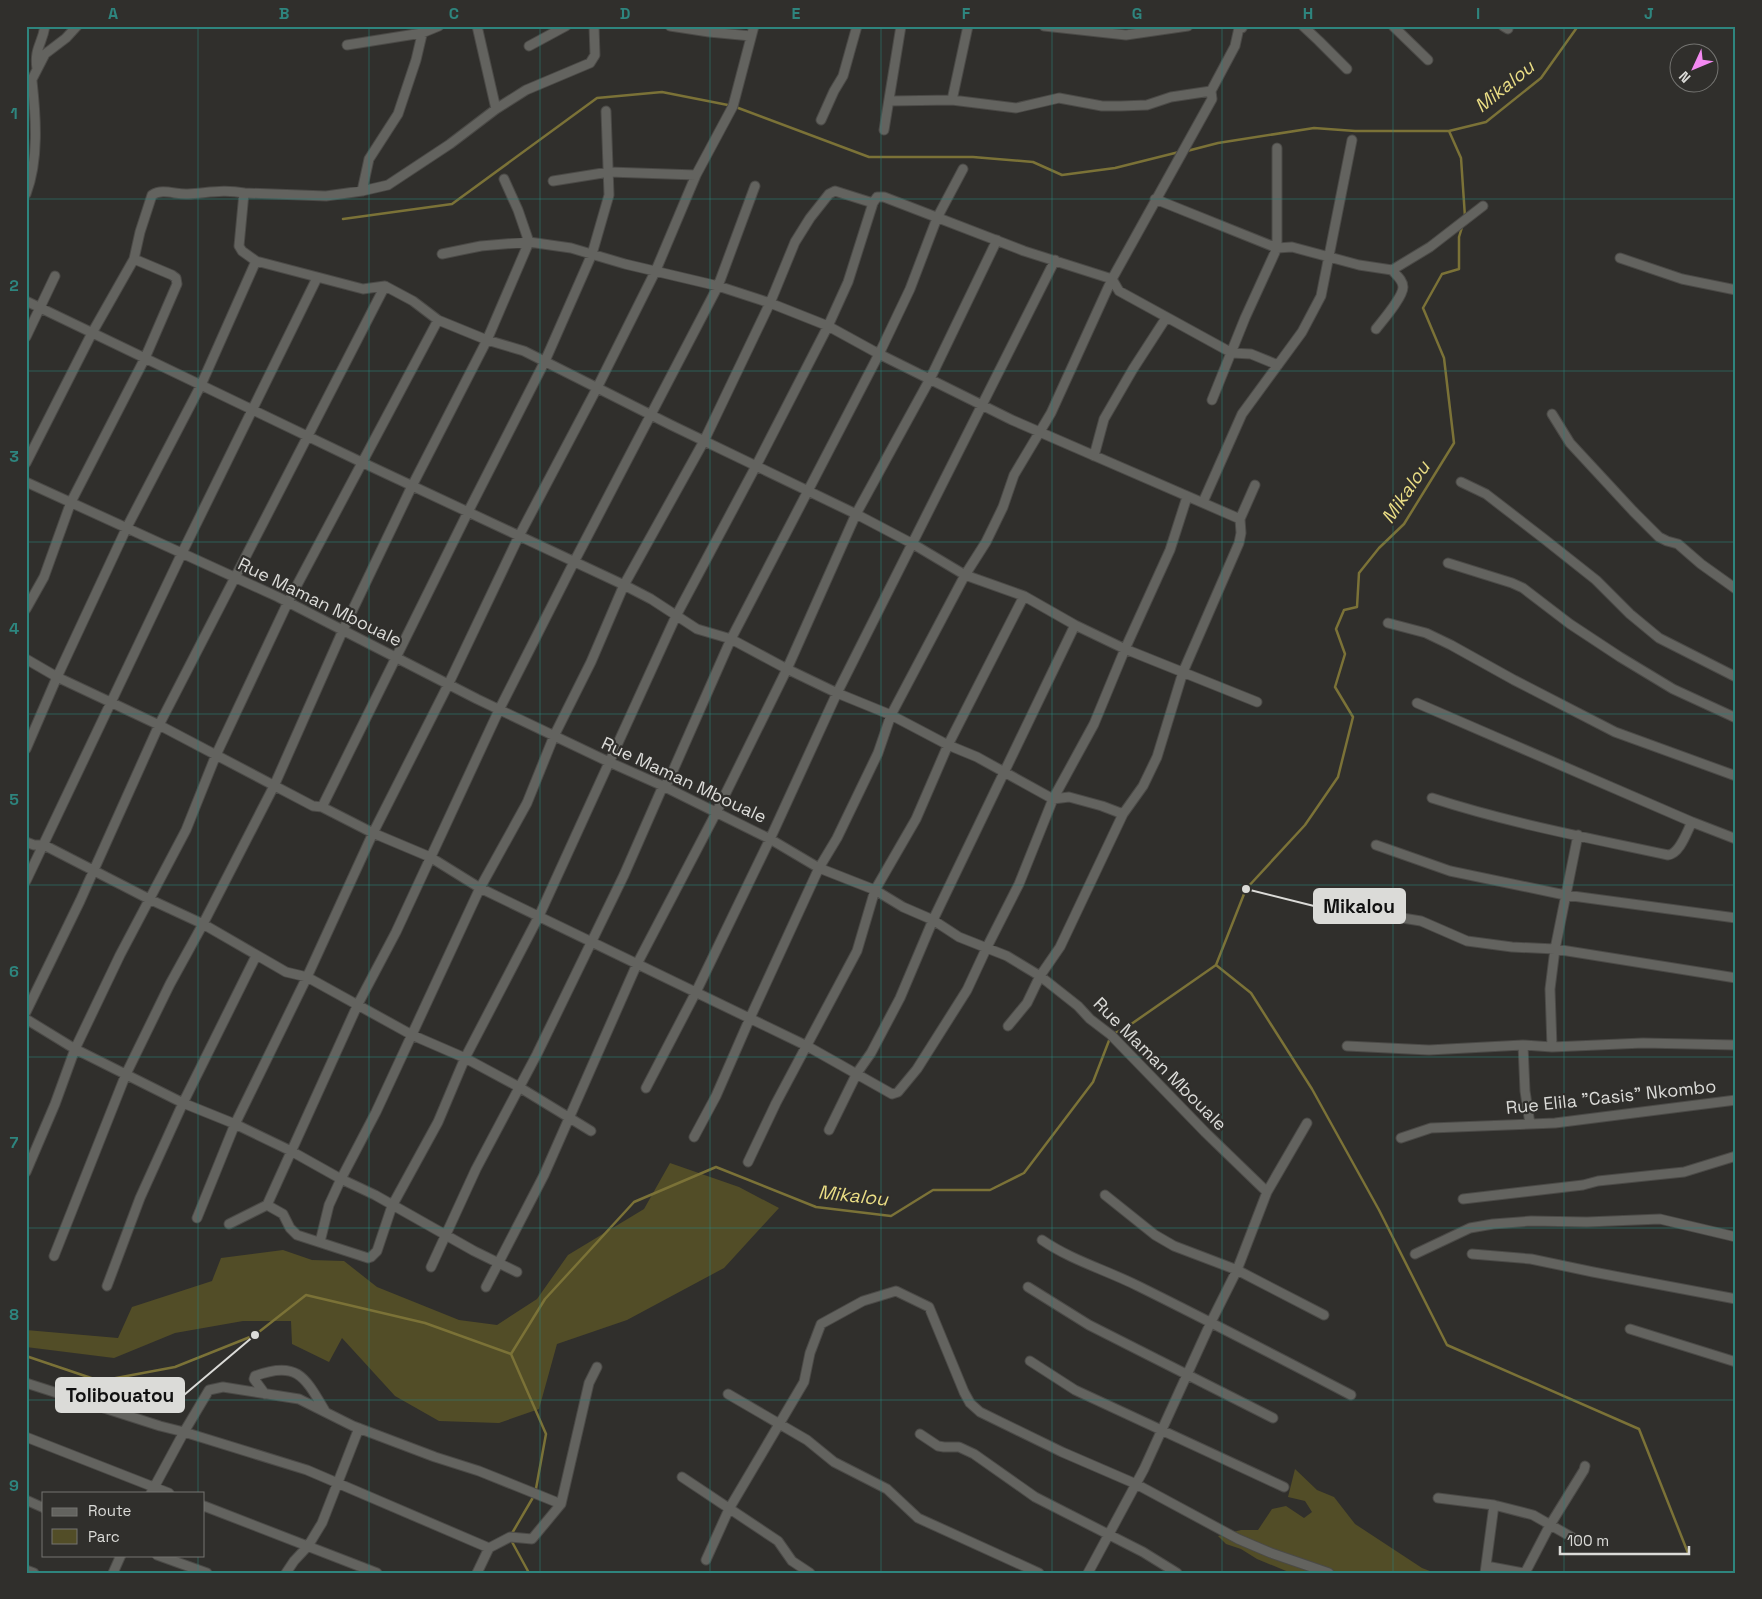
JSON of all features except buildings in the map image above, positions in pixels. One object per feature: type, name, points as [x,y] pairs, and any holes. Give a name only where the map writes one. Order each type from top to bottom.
[{"type":"street","points":[[37,69],[36,51],[45,26]]},
{"type":"street","points":[[26,90],[45,54],[66,38],[77,26]]},
{"type":"street","points":[[347,45],[439,26]]},
{"type":"street","points":[[476,26],[496,109]]},
{"type":"street","points":[[529,46],[566,26]]},
{"type":"street","points":[[26,463],[92,333],[134,259],[140,232],[152,195],[156,192],[186,194],[230,190],[244,193],[326,196],[362,192],[388,185],[526,90],[590,63],[595,55],[594,26]]},
{"type":"street","points":[[197,1218],[235,1124],[307,977],[373,833],[448,684],[519,536],[597,388],[656,270],[696,175],[733,106],[753,31],[709,32],[670,26]]},
{"type":"street","points":[[821,120],[843,76],[857,26]]},
{"type":"street","points":[[884,130],[901,26]]},
{"type":"street","points":[[952,100],[968,26]]},
{"type":"street","points":[[1044,26],[1126,35],[1188,26]]},
{"type":"street","points":[[1302,26],[1320,41],[1347,69]]},
{"type":"street","points":[[1393,26],[1428,60]]},
{"type":"street","points":[[694,1137],[716,1096],[819,868],[837,838],[878,753],[892,715],[965,575],[986,542],[1014,475],[1040,433],[1095,319],[1112,279],[1212,99],[1211,91],[1235,46],[1240,27]]},
{"type":"street","points":[[362,192],[369,159],[398,114],[416,60],[423,29]]},
{"type":"street","points":[[26,194],[30,184],[34,160],[35,104],[32,81]]},
{"type":"street","points":[[889,101],[952,100],[1016,108],[1059,98],[1102,106],[1121,106],[1146,105],[1171,97],[1211,91]]},
{"type":"street","points":[[322,807],[545,361],[592,254],[608,202],[609,172],[606,111]]},
{"type":"street","points":[[1203,502],[1242,414],[1306,326],[1321,296],[1352,140]]},
{"type":"street","points":[[1212,400],[1245,318],[1277,248],[1277,148]]},
{"type":"street","points":[[431,1266],[476,1169],[519,1088],[624,875],[663,786],[668,782],[731,639],[879,354],[910,289],[937,218],[964,169]]},
{"type":"street","points":[[553,181],[609,172],[696,175]]},
{"type":"street","points":[[54,1256],[126,1074],[170,984],[274,786],[343,630],[412,486],[486,340],[529,242],[518,210],[504,179]]},
{"type":"street","points":[[229,1224],[267,1205],[358,1004],[396,932],[499,710],[718,286],[754,186]]},
{"type":"street","points":[[320,1242],[330,1204],[341,1180],[376,1112],[480,888],[526,803],[554,736],[590,662],[624,585],[704,441],[770,303],[795,242],[810,218],[829,194],[835,191],[873,203]]},
{"type":"street","points":[[244,193],[239,246],[242,251],[256,261],[364,289],[385,286],[413,301],[438,320],[486,340],[524,351],[545,361],[651,415],[856,514],[913,544],[965,575],[1024,596],[1075,625],[1125,649],[1217,684],[1257,702]]},
{"type":"street","points":[[267,1205],[283,1214],[290,1228],[297,1235],[368,1258],[377,1251],[392,1206],[438,1122],[465,1058],[539,916],[676,616],[828,326],[848,282],[873,203],[878,197],[884,197],[997,240],[1112,279]]},
{"type":"street","points":[[1155,199],[1277,248],[1292,247],[1359,265],[1392,270],[1430,247],[1483,206]]},
{"type":"street","points":[[486,1287],[531,1202],[637,964],[716,813],[787,669],[856,514],[930,379],[997,240]]},
{"type":"street","points":[[442,254],[481,246],[529,242],[572,248],[718,286],[770,303],[828,326],[981,406],[1240,519]]},
{"type":"street","points":[[1620,258],[1682,279],[1736,290]]},
{"type":"street","points":[[26,609],[44,577],[71,502],[145,358],[177,281],[172,275],[134,259]]},
{"type":"street","points":[[646,1088],[696,992],[837,694],[1055,260]]},
{"type":"street","points":[[26,749],[57,677],[128,527],[201,385],[256,261]]},
{"type":"street","points":[[1376,329],[1401,294],[1403,286],[1392,270]]},
{"type":"street","points":[[26,337],[55,276]]},
{"type":"street","points":[[26,881],[182,553],[317,278]]},
{"type":"street","points":[[1112,279],[1119,292],[1232,353],[1251,354],[1278,365]]},
{"type":"street","points":[[26,1012],[94,870],[159,725],[385,286]]},
{"type":"street","points":[[26,301],[308,437],[624,585],[651,599],[697,628],[731,639],[837,694],[892,715],[948,745],[977,757],[1054,799],[1069,797],[1123,814]]},
{"type":"street","points":[[1094,456],[1104,419],[1166,318]]},
{"type":"street","points":[[26,1172],[55,1104],[74,1049],[149,899],[186,830],[216,755],[288,602],[438,320]]},
{"type":"street","points":[[1552,414],[1570,443],[1633,511],[1660,537],[1678,544],[1701,564],[1736,589]]},
{"type":"street","name":"Rue Maman Mbouale","points":[[26,482],[128,527],[288,602],[499,710],[663,786],[770,839],[819,868],[875,890],[903,907],[933,920],[959,937],[1007,956],[1040,976],[1111,1035],[1205,1132],[1267,1192]]},
{"type":"street","points":[[1461,482],[1486,494],[1543,538],[1596,580],[1630,614],[1659,638],[1736,677]]},
{"type":"street","points":[[1008,1026],[1027,1003],[1040,976],[1060,947],[1123,814],[1143,786],[1157,757],[1183,672],[1239,543],[1242,533],[1240,519],[1255,485]]},
{"type":"street","points":[[26,659],[111,704],[159,725],[313,806],[322,807],[373,833],[430,857],[480,888],[807,1046],[892,1094],[898,1092],[917,1069],[967,990],[986,947],[1019,884],[1054,799],[1094,724],[1125,649],[1170,550],[1187,497]]},
{"type":"street","points":[[1448,563],[1523,588],[1570,624],[1620,657],[1673,689],[1736,718]]},
{"type":"street","points":[[748,1162],[776,1103],[857,950],[875,890],[916,819],[948,745],[1024,596]]},
{"type":"street","points":[[1388,623],[1426,633],[1451,645],[1614,732],[1736,776]]},
{"type":"street","points":[[829,1130],[857,1073],[871,1054],[900,998],[933,920],[1075,625]]},
{"type":"street","points":[[1417,703],[1692,822],[1736,839]]},
{"type":"street","points":[[1432,798],[1465,809],[1672,855],[1692,822]]},
{"type":"street","points":[[1552,1046],[1550,989],[1565,895],[1578,835]]},
{"type":"street","points":[[26,842],[34,845],[44,844],[149,899],[203,924],[286,972],[307,977],[412,1035],[465,1058],[591,1131]]},
{"type":"street","points":[[1376,845],[1450,871],[1565,895],[1736,918]]},
{"type":"street","points":[[1353,910],[1421,921],[1467,941],[1555,950],[1736,978]]},
{"type":"street","points":[[107,1286],[140,1198],[183,1103],[256,956]]},
{"type":"street","points":[[26,1019],[74,1049],[183,1103],[291,1150],[341,1180],[375,1195],[498,1264],[517,1272]]},
{"type":"street","points":[[1347,1046],[1429,1050],[1523,1045],[1643,1043],[1736,1045]]},
{"type":"street","points":[[1523,1045],[1525,1091],[1530,1124]]},
{"type":"street","name":"Rue Elila \"Casis\" Nkombo","points":[[1401,1138],[1431,1128],[1530,1124],[1736,1100]]},
{"type":"street","points":[[1088,1573],[1136,1484],[1162,1430],[1237,1270],[1267,1192],[1307,1123]]},
{"type":"street","points":[[1462,1199],[1684,1172],[1736,1156]]},
{"type":"street","points":[[1104,1195],[1155,1235],[1174,1246],[1237,1270],[1324,1315]]},
{"type":"street","points":[[1415,1254],[1470,1228],[1531,1221],[1587,1222],[1660,1219],[1736,1238]]},
{"type":"street","points":[[1042,1240],[1058,1251],[1120,1277],[1351,1395]]},
{"type":"street","points":[[1472,1254],[1531,1259],[1736,1299]]},
{"type":"street","points":[[1028,1287],[1089,1325],[1273,1418]]},
{"type":"street","points":[[706,1560],[729,1509],[778,1423],[804,1382],[810,1353],[821,1324],[863,1301],[896,1290],[928,1308],[964,1392],[970,1403],[980,1412],[1062,1452],[1136,1484],[1238,1539],[1271,1553],[1329,1573]]},
{"type":"street","points":[[1630,1329],[1736,1362]]},
{"type":"street","points":[[1030,1361],[1075,1390],[1284,1487]]},
{"type":"street","points":[[477,1573],[489,1548],[510,1537],[532,1538],[561,1504],[589,1383],[597,1367]]},
{"type":"street","points":[[265,1394],[254,1379],[255,1376],[267,1371],[280,1369],[292,1371],[301,1376],[310,1386],[325,1412]]},
{"type":"street","points":[[26,1383],[160,1426],[308,1470],[489,1548]]},
{"type":"street","points":[[26,1437],[153,1490],[209,1390],[223,1388],[299,1399],[360,1428],[435,1458],[479,1471],[561,1504]]},
{"type":"street","points":[[728,1394],[807,1440],[834,1462],[887,1489],[918,1518],[1039,1573]]},
{"type":"street","points":[[286,1573],[308,1546],[322,1524],[360,1428]]},
{"type":"street","points":[[920,1434],[938,1446],[944,1448],[959,1447],[974,1454],[1035,1497],[1143,1552],[1177,1573]]},
{"type":"street","points":[[1494,1505],[1486,1569],[1524,1573],[1585,1466]]},
{"type":"street","points":[[682,1477],[778,1541],[792,1561],[810,1573]]},
{"type":"street","points":[[1438,1498],[1494,1505],[1533,1515],[1575,1539]]},
{"type":"street","points":[[26,1500],[42,1507]]},
{"type":"street","points":[[205,1506],[377,1573]]},
{"type":"street","points":[[113,1573],[121,1556]]},
{"type":"street","points":[[160,1556],[207,1573]]},
{"type":"street","points":[[26,1570],[34,1573]]},
{"type":"green space","points":[[670,1163],[739,1187],[779,1208],[724,1268],[627,1320],[557,1344],[539,1409],[499,1423],[439,1421],[395,1396],[342,1338],[329,1362],[292,1344],[291,1321],[243,1321],[175,1333],[114,1358],[26,1347],[26,1330],[118,1338],[132,1307],[212,1281],[221,1258],[283,1250],[312,1260],[344,1261],[377,1287],[459,1320],[497,1325],[537,1299],[568,1255],[644,1209]]},
{"type":"green space","points":[[1295,1469],[1317,1490],[1334,1497],[1355,1524],[1422,1568],[1435,1573],[1291,1573],[1257,1559],[1241,1549],[1226,1544],[1218,1536],[1241,1530],[1258,1530],[1272,1509],[1286,1506],[1304,1518],[1312,1512],[1305,1501],[1288,1497]]},
{"type":"waterway","name":"Mikalou","points":[[1465,217],[1461,158],[1449,131],[1486,122],[1541,78],[1578,26]]},
{"type":"waterway","points":[[343,219],[452,204],[597,98],[662,92],[733,106],[869,157],[973,157],[1033,162],[1062,175],[1115,168],[1179,152]]},
{"type":"waterway","points":[[1187,151],[1218,143],[1314,128],[1355,131],[1449,131]]},
{"type":"waterway","name":"Mikalou","points":[[1113,1034],[1127,1027],[1216,965],[1246,889],[1305,825],[1338,777],[1353,717],[1335,687],[1345,654],[1336,629],[1344,610],[1357,607],[1359,573],[1379,548],[1404,524],[1454,443],[1444,358],[1423,308],[1442,274],[1459,269],[1459,237],[1463,224]]},
{"type":"waterway","points":[[1216,965],[1251,993],[1312,1089],[1379,1210],[1447,1345],[1639,1429],[1688,1553]]},
{"type":"waterway","name":"Mikalou","points":[[511,1354],[545,1299],[634,1202],[716,1167],[816,1207],[891,1216],[933,1190],[990,1190],[1024,1173],[1093,1082],[1110,1038]]},
{"type":"waterway","points":[[26,1356],[100,1381],[175,1367],[255,1335],[306,1295],[425,1323],[511,1354]]},
{"type":"waterway","name":"Mikalou","points":[[511,1354],[546,1434],[535,1494],[511,1535]]},
{"type":"waterway","name":"Mikalou","points":[[511,1540],[529,1573]]},
{"type":"place","name":"Mikalou","points":[[1246,889]]},
{"type":"place","name":"Tolibouatou","points":[[255,1335]]}]
